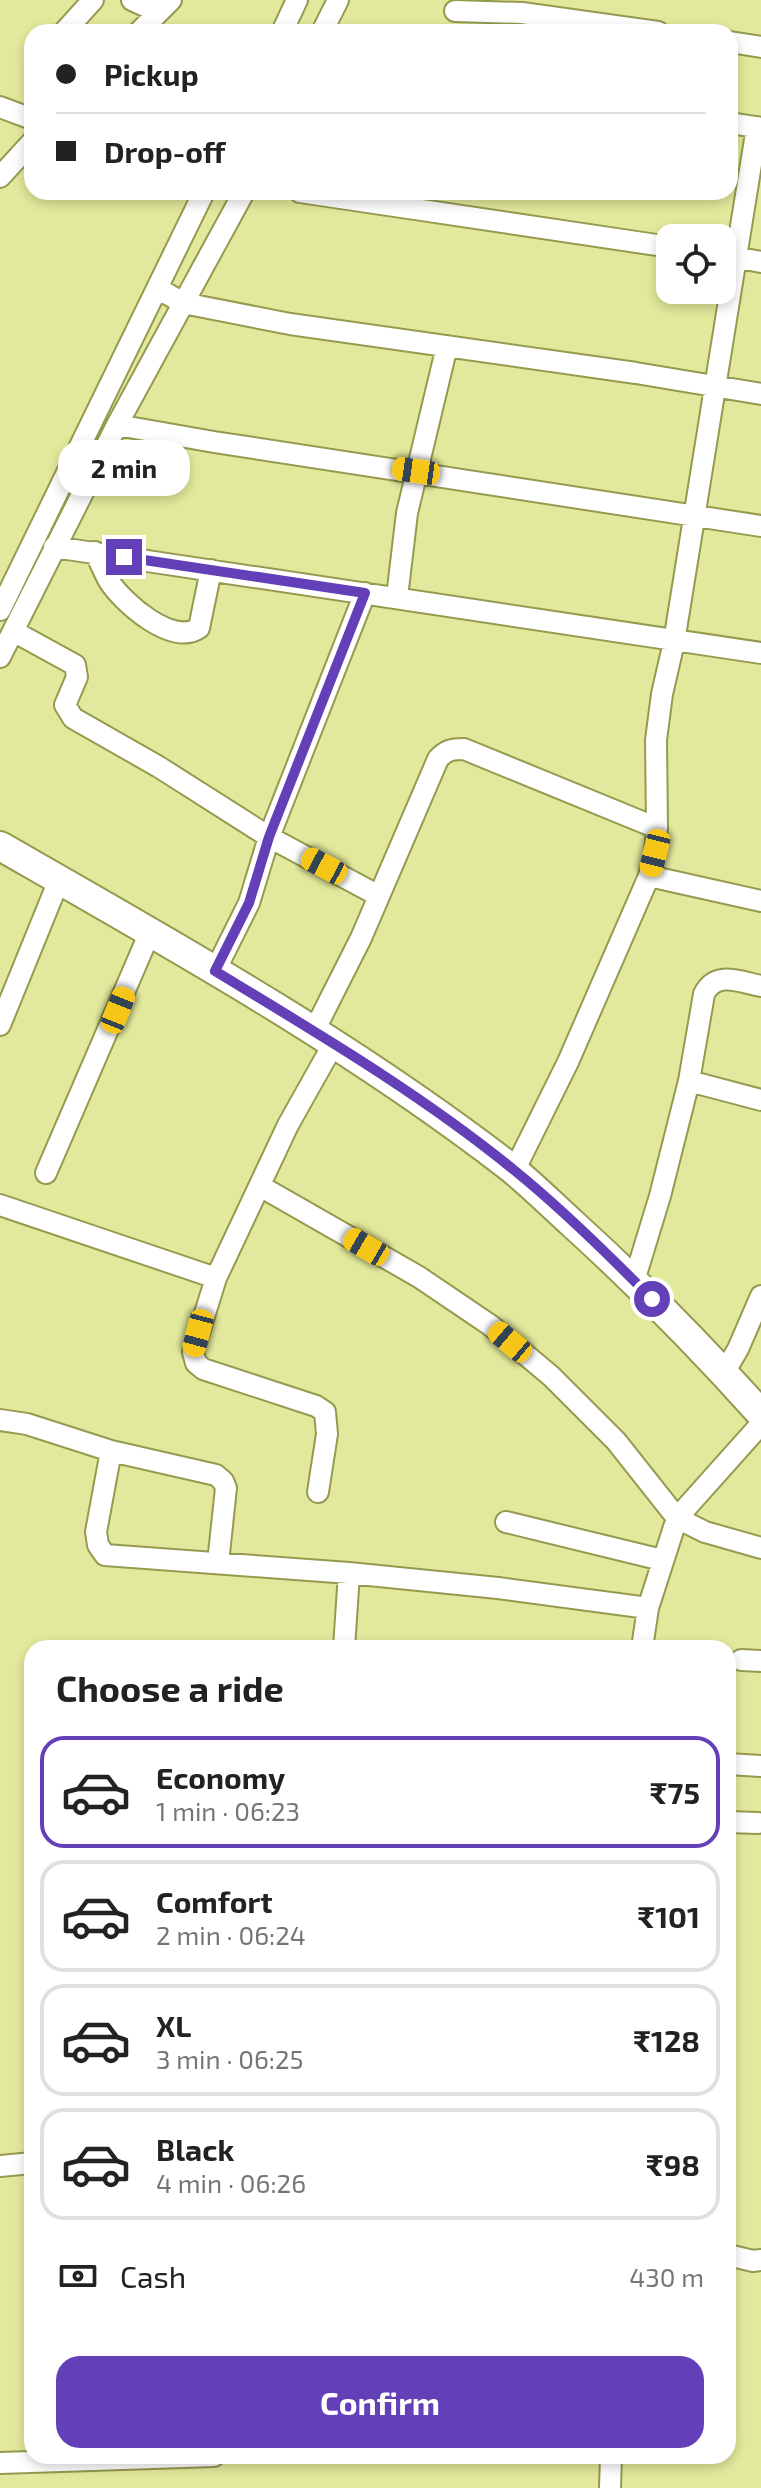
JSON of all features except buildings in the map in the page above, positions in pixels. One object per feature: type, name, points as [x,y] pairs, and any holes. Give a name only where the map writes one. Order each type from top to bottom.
[{"type":"street","points":[[71,24],[93,0]]},
{"type":"street","points":[[132,0],[165,6]]},
{"type":"street","points":[[286,24],[297,0]]},
{"type":"street","points":[[326,24],[338,0]]},
{"type":"street","points":[[453,5],[520,6],[616,24]]},
{"type":"street","points":[[147,24],[165,6]]},
{"type":"street","points":[[738,43],[761,47]]},
{"type":"street","points":[[0,107],[24,111]]},
{"type":"street","points":[[736,227],[759,128],[738,124]]},
{"type":"street","points":[[0,177],[24,151]]},
{"type":"street","points":[[0,610],[200,200]]},
{"type":"street","points":[[0,657],[117,425],[240,200]]},
{"type":"street","points":[[354,200],[656,245]]},
{"type":"street","points":[[736,258],[761,262]]},
{"type":"street","points":[[157,288],[183,303],[290,324],[761,394]]},
{"type":"street","points":[[514,1171],[574,1048],[649,876],[655,853],[656,740],[714,386],[724,304]]},
{"type":"street","points":[[397,597],[407,513],[447,346]]},
{"type":"street","points":[[117,425],[761,526]]},
{"type":"street","points":[[54,547],[761,653]]},
{"type":"street","points":[[95,552],[109,581],[142,616],[182,633],[199,628],[211,570]]},
{"type":"street","points":[[215,971],[249,903],[269,837],[365,593]]},
{"type":"street","points":[[13,631],[75,665],[77,677],[65,705],[67,713],[73,718],[159,767],[269,837],[379,896]]},
{"type":"street","points":[[318,1492],[327,1434],[325,1412],[316,1406],[203,1369],[196,1363],[193,1352],[216,1278],[288,1125],[379,896],[438,759],[444,752],[464,749],[657,828]]},
{"type":"street","points":[[0,846],[324,1037],[420,1101],[514,1171],[634,1281],[761,1414]]},
{"type":"street","points":[[649,876],[761,901]]},
{"type":"street","points":[[0,1025],[59,880]]},
{"type":"street","points":[[46,1173],[150,932]]},
{"type":"street","points":[[634,1281],[660,1196],[689,1081],[704,994],[708,985],[722,979],[761,986]]},
{"type":"street","points":[[689,1081],[761,1100]]},
{"type":"street","points":[[260,1186],[419,1277],[490,1325],[551,1376],[616,1441],[677,1518],[705,1532],[761,1548]]},
{"type":"street","points":[[0,1205],[216,1278]]},
{"type":"street","points":[[724,1373],[761,1296]]},
{"type":"street","points":[[0,1420],[27,1424],[111,1451],[216,1475],[223,1481],[226,1497],[218,1563]]},
{"type":"street","points":[[643,1640],[648,1608],[677,1518],[761,1424]]},
{"type":"street","points":[[111,1451],[96,1532],[98,1545],[105,1555],[349,1573],[498,1588],[648,1608]]},
{"type":"street","points":[[506,1522],[662,1560]]},
{"type":"street","points":[[345,1640],[349,1573]]},
{"type":"street","points":[[736,1764],[761,1766]]},
{"type":"street","points":[[736,1822],[758,1823]]},
{"type":"street","points":[[0,2166],[24,2164]]},
{"type":"street","points":[[736,2257],[761,2260]]},
{"type":"street","points":[[0,2463],[24,2462]]},
{"type":"street","points":[[610,2488],[611,2464]]},
{"type":"route","points":[[124,557],[365,593],[269,837],[249,903],[215,971],[334,1043],[420,1101],[514,1171],[652,1299]]}]
